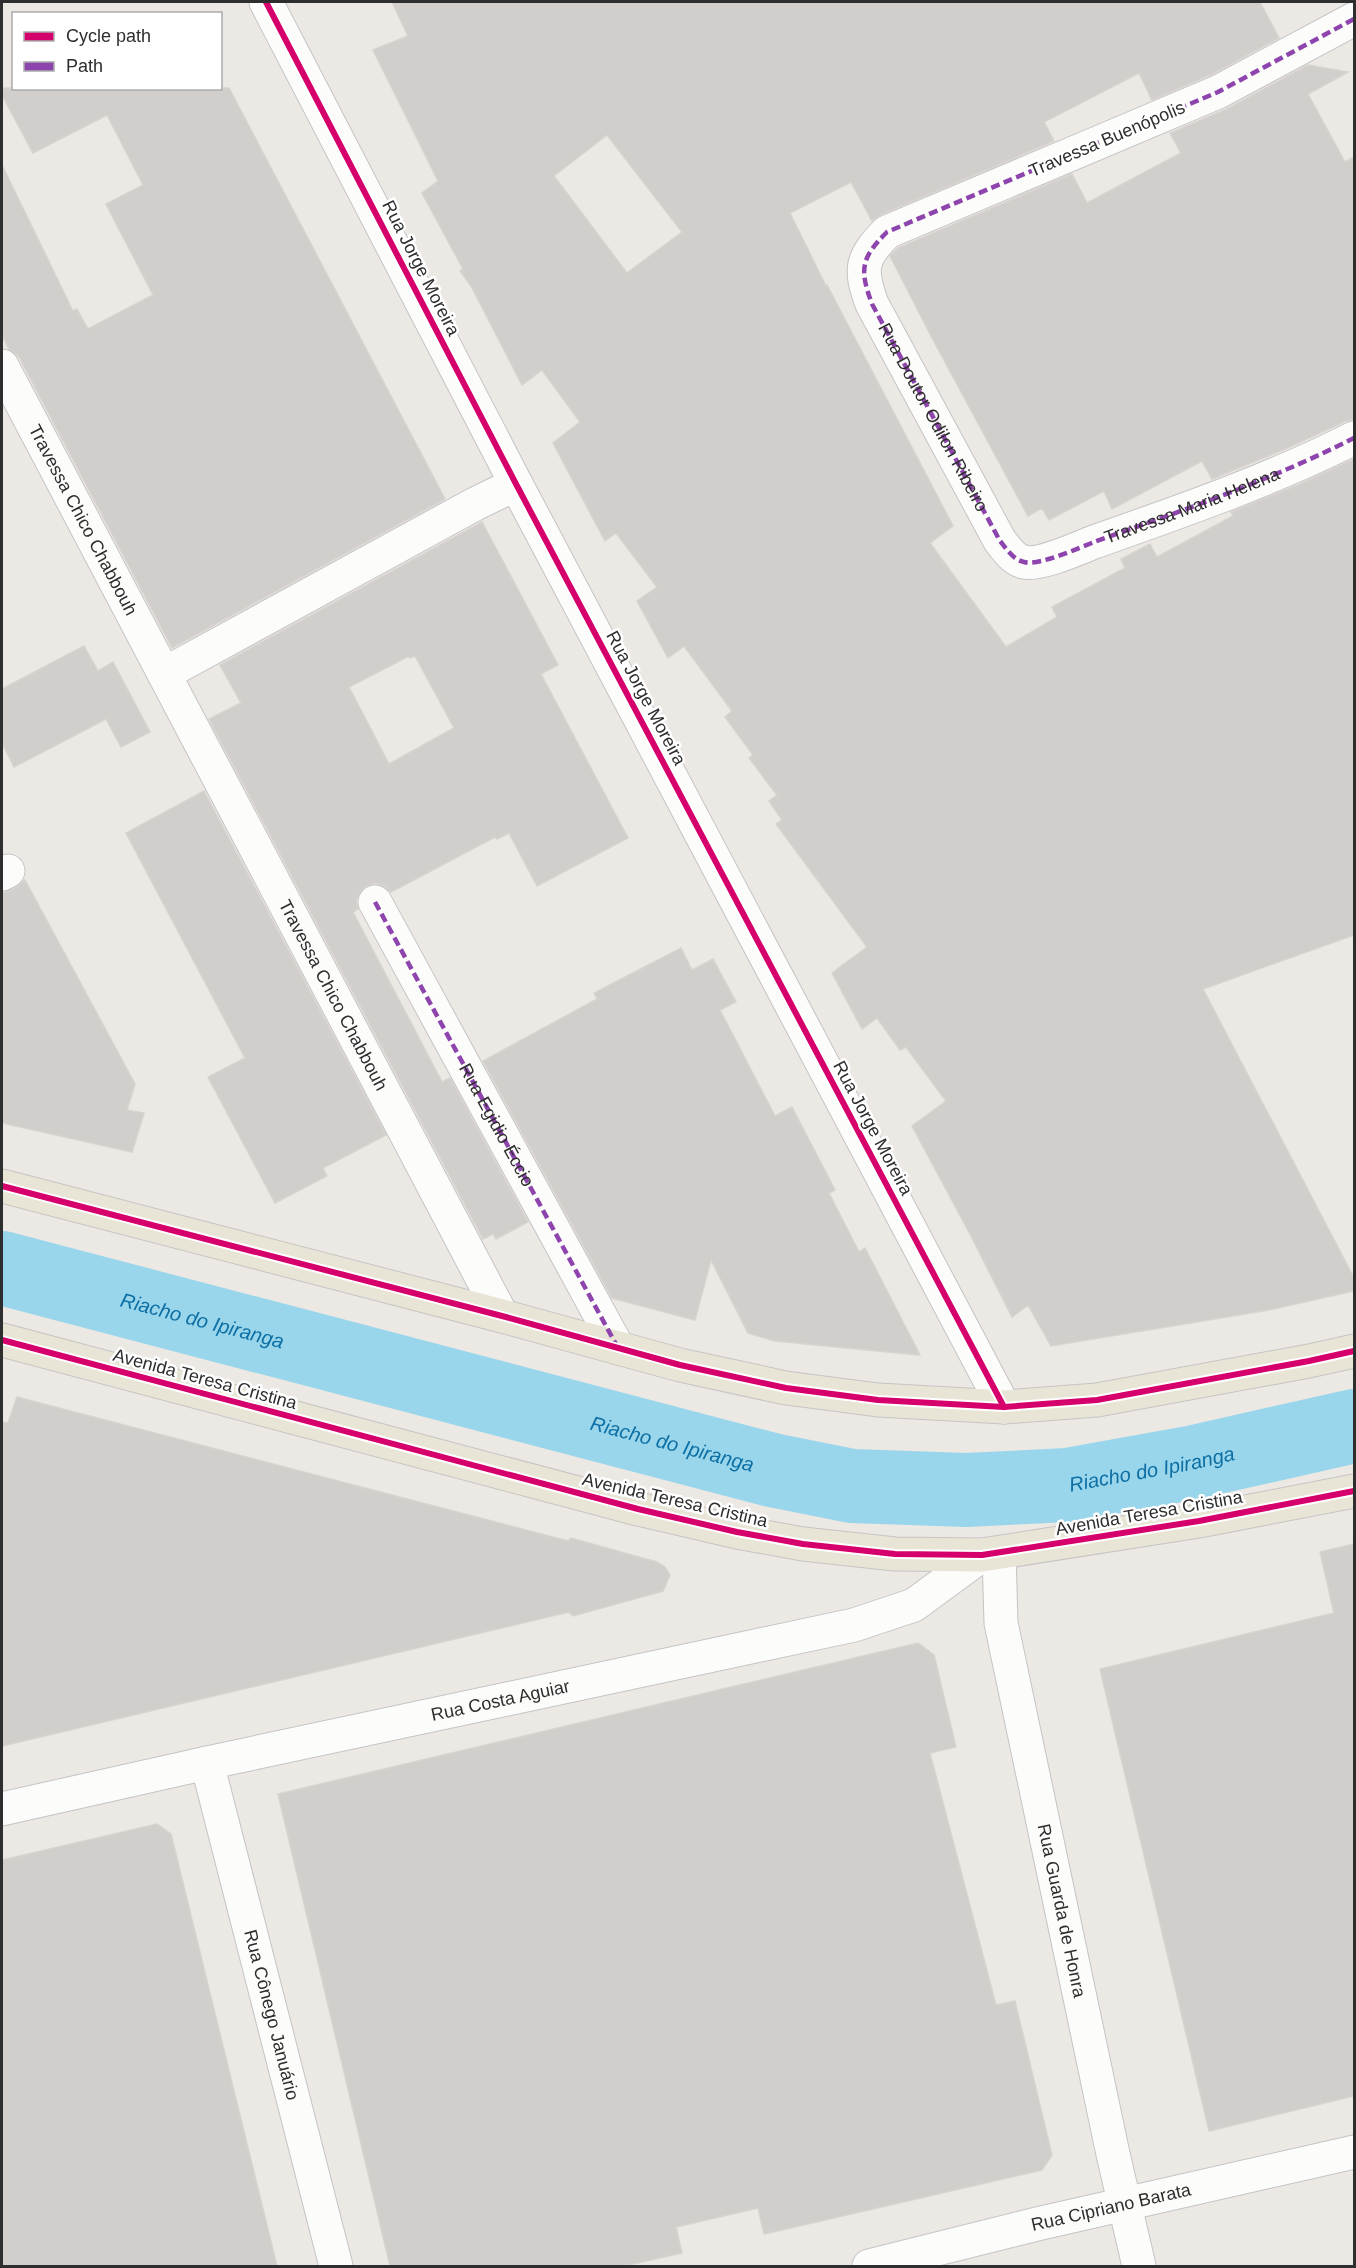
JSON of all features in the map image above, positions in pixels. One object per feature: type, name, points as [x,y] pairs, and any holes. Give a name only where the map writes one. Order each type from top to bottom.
[{"type":"main road","points":[[2,1186],[502,1316],[680,1365],[786,1388],[878,1400],[1004,1407],[1097,1400],[1309,1361],[1354,1350]]},
{"type":"main road","name":"Avenida Teresa Cristina","points":[[2,1340],[638,1509],[737,1532],[803,1544],[895,1554],[991,1554],[1198,1521],[1354,1491]]},
{"type":"street","name":"Rua Jorge Moreira","points":[[266,2],[516,484],[1004,1407]]},
{"type":"street","points":[[1349,2],[1354,12]]},
{"type":"street","name":"Travessa Buenópolis","points":[[866,261],[873,246],[887,232],[1218,92],[1354,19]]},
{"type":"street","name":"Rua Doutor Odilon Ribeiro","points":[[866,261],[863,280],[872,304],[1000,541],[1011,555],[1024,562]]},
{"type":"street","name":"Travessa Chico Chabbouh","points":[[2,366],[502,1316]]},
{"type":"street","name":"Travessa Maria Helena","points":[[1024,562],[1048,559],[1182,512],[1309,460],[1354,438]]},
{"type":"street","points":[[164,674],[516,484]]},
{"type":"street","name":"Rua Egidio Éccio","points":[[375,902],[618,1348]]},
{"type":"street","name":"Rua Costa Aguiar","points":[[2,1809],[207,1762],[854,1625],[914,1605],[991,1554]]},
{"type":"street","name":"Rua Guarda de Honra","points":[[991,1554],[1001,1623],[1139,2266]]},
{"type":"street","name":"Rua Cônego Januário","points":[[207,1762],[336,2266]]},
{"type":"street","name":"Rua Cipriano Barata","points":[[868,2266],[1124,2204],[1354,2152]]},
{"type":"building","points":[[392,2],[1260,2],[1279,38],[1210,75],[1152,100],[1139,73],[1044,122],[1054,141],[880,215],[872,221],[851,182],[790,213],[953,526],[930,543],[1006,647],[1057,617],[1052,607],[1125,568],[1121,559],[1150,544],[1157,557],[1233,516],[1231,512],[1354,459],[1354,935],[1203,989],[1354,1278],[1354,1291],[1269,1310],[1051,1346],[1028,1305],[1012,1317],[912,1126],[946,1101],[906,1047],[900,1050],[877,1018],[862,1029],[832,973],[867,947],[776,824],[782,820],[769,801],[777,795],[749,758],[753,755],[725,717],[732,711],[684,646],[668,658],[637,601],[657,587],[616,533],[605,541],[553,443],[580,422],[542,370],[522,385],[471,286],[460,271],[463,269],[422,193],[438,181],[373,50],[408,36]],"holes":[[[607,135],[682,232],[627,273],[554,176]]]},
{"type":"building","points":[[1308,65],[1348,72],[1308,94],[1345,162],[1354,157],[1354,419],[1212,479],[1202,461],[1112,509],[1104,491],[1049,520],[1042,508],[1028,516],[890,256],[898,248],[1072,174],[1087,203],[1181,153],[1170,133],[1227,109]]},
{"type":"building","points":[[2,88],[12,88],[12,90],[222,90],[222,88],[229,88],[445,499],[172,648],[19,357],[9,349],[2,335],[2,165],[73,311],[77,309],[88,329],[153,295],[106,204],[143,185],[107,115],[33,153],[2,95]]},
{"type":"building","points":[[482,522],[558,665],[541,674],[628,838],[537,886],[509,833],[497,839],[495,837],[391,892],[375,883],[366,886],[359,893],[356,901],[358,909],[353,912],[442,1082],[450,1078],[528,1222],[496,1239],[493,1234],[483,1239],[209,719],[241,703],[220,665]],"holes":[[[409,656],[410,658],[415,656],[454,728],[389,764],[349,687]]]},
{"type":"building","points":[[84,646],[98,671],[113,662],[150,732],[121,747],[106,719],[14,767],[2,743],[2,689]]},
{"type":"building","points":[[204,791],[386,1135],[323,1168],[327,1176],[275,1203],[208,1077],[245,1058],[126,833]]},
{"type":"building","points":[[25,880],[135,1084],[127,1110],[144,1113],[132,1152],[2,1123],[2,893],[16,888]]},
{"type":"building","points":[[681,948],[692,970],[713,959],[736,1002],[720,1010],[775,1116],[792,1107],[835,1190],[829,1193],[859,1252],[865,1248],[920,1355],[775,1341],[748,1333],[711,1260],[695,1320],[612,1298],[483,1061],[597,999],[594,993]]},
{"type":"building","points":[[17,1397],[568,1541],[571,1538],[657,1562],[665,1567],[670,1575],[663,1591],[573,1616],[569,1612],[2,1746],[2,1422],[8,1423]]},
{"type":"building","points":[[1354,1544],[1354,2096],[1209,2131],[1100,1669],[1334,1613],[1320,1552]]},
{"type":"building","points":[[918,1643],[934,1655],[956,1747],[930,1753],[996,2005],[1015,2001],[1052,2155],[1042,2170],[764,2234],[758,2208],[676,2227],[682,2253],[624,2266],[390,2266],[278,1794]]},
{"type":"building","points":[[157,1824],[171,1834],[277,2266],[2,2266],[2,1860]]},
{"type":"waterway","name":"Riacho do Ipiranga","points":[[2,1268],[772,1470],[852,1486],[966,1490],[1068,1485],[1190,1463],[1354,1426]]},
{"type":"marked path","points":[[1354,19],[1218,92],[887,232],[867,257],[864,273],[872,304],[1000,541],[1020,561],[1031,563],[1049,559],[1193,507],[1291,468],[1354,438]]},
{"type":"marked path","points":[[375,902],[618,1348]]},
{"type":"cycle path","points":[[266,2],[516,484],[1004,1407]]},
{"type":"cycle path","points":[[2,1186],[502,1316],[680,1365],[786,1388],[878,1400],[1004,1407],[1097,1400],[1354,1351]]},
{"type":"cycle path","points":[[2,1340],[638,1509],[737,1532],[803,1544],[895,1554],[982,1555],[1199,1521],[1354,1491]]}]
